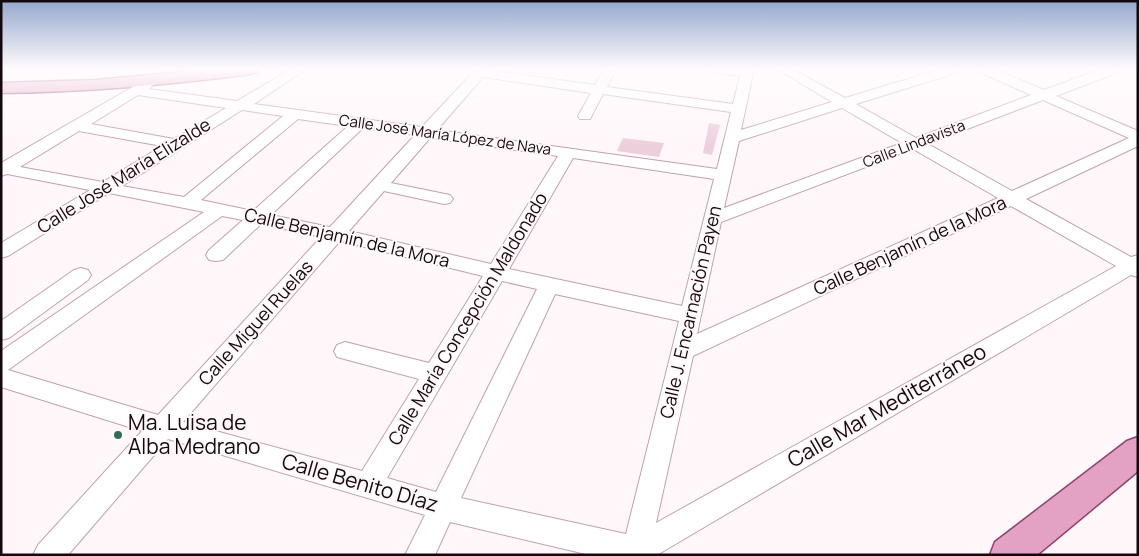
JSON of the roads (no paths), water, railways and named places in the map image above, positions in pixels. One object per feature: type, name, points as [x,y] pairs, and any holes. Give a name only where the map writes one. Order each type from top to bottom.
[{"type":"main road","points":[[1008,555],[1138,452]]},
{"type":"street","points":[[2,169],[129,95]]},
{"type":"street","name":"Calle José María López de Nava","points":[[163,95],[724,175]]},
{"type":"street","name":"Calle José María Elizalde","points":[[1,252],[256,95]]},
{"type":"street","name":"Calle Miguel Ruelas","points":[[48,555],[459,95]]},
{"type":"street","points":[[585,116],[596,95]]},
{"type":"street","points":[[648,95],[739,108]]},
{"type":"street","name":"Calle J. Encarnación Payen","points":[[635,553],[742,95]]},
{"type":"street","points":[[829,95],[1012,199],[1135,266]]},
{"type":"street","points":[[732,138],[873,95]]},
{"type":"street","points":[[1044,95],[1138,139]]},
{"type":"street","name":"Calle Lindavista","points":[[713,219],[1044,95]]},
{"type":"street","points":[[187,203],[295,114]]},
{"type":"street","points":[[216,254],[360,123]]},
{"type":"street","points":[[78,126],[174,144]]},
{"type":"street","name":"Calle Benjamín de la Mora","points":[[682,351],[1138,139]]},
{"type":"street","name":"Calle María Concepción Maldonado","points":[[368,486],[568,153]]},
{"type":"street","name":"Calle Benjamín de la Mora","points":[[2,169],[106,187],[335,234],[548,285],[691,316]]},
{"type":"street","points":[[379,185],[444,199]]},
{"type":"street","points":[[1,363],[219,210]]},
{"type":"street","name":"Calle Mar Mediterráneo","points":[[635,553],[1135,266]]},
{"type":"street","points":[[1,332],[81,275]]},
{"type":"street","points":[[420,555],[548,285]]},
{"type":"street","points":[[345,351],[435,374]]},
{"type":"street","name":"Calle Benito Díaz","points":[[1,377],[163,427],[368,486],[444,507],[635,553]]},
{"type":"place","name":"Ma. Luisa de Alba Medrano","points":[[118,435]]}]
